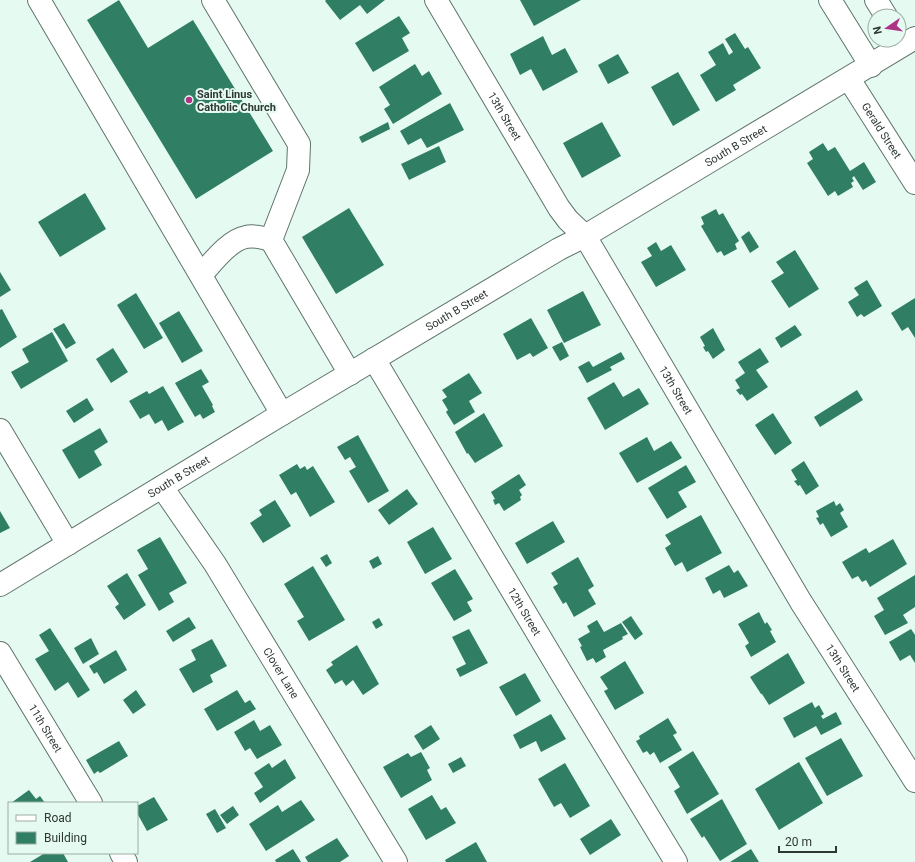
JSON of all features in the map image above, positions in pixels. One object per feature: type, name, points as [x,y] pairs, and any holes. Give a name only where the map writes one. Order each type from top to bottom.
[{"type":"street","points":[[213,0],[299,144],[298,170],[271,240]]},
{"type":"street","name":"13th Street","points":[[436,0],[559,208],[568,220],[585,236],[801,602],[915,781]]},
{"type":"street","points":[[830,0],[876,62]]},
{"type":"street","points":[[846,0],[876,62]]},
{"type":"street","points":[[43,1],[200,275],[282,414]]},
{"type":"street","name":"South B Street","points":[[0,585],[374,359],[849,79],[895,48]]},
{"type":"street","name":"Gerald Street","points":[[849,79],[915,183]]},
{"type":"street","points":[[200,275],[224,250],[237,240],[246,237],[271,240],[350,374]]},
{"type":"street","name":"12th Street","points":[[374,359],[562,676],[676,862]]},
{"type":"street","points":[[0,430],[68,544]]},
{"type":"street","name":"Clover Lane","points":[[162,487],[215,564],[396,862]]},
{"type":"street","name":"11th Street","points":[[0,653],[90,802]]},
{"type":"building","name":"Saint Linus Catholic Church","points":[[119,0],[148,48],[193,20],[273,151],[196,199],[87,20]]},
{"type":"building","points":[[385,0],[367,14],[360,5],[340,20],[325,1]]},
{"type":"building","points":[[520,0],[581,0],[534,26]]},
{"type":"building","points":[[399,16],[410,33],[402,38],[409,51],[373,72],[355,43]]},
{"type":"building","points":[[735,33],[745,49],[748,47],[761,68],[733,85],[736,90],[716,102],[700,75],[716,65],[708,52],[723,43],[729,55],[733,52],[725,39]]},
{"type":"building","points":[[543,36],[552,55],[565,48],[578,72],[543,91],[531,69],[520,75],[510,54]]},
{"type":"building","points":[[618,54],[629,73],[608,84],[598,65]]},
{"type":"building","points":[[415,64],[422,76],[429,71],[442,94],[393,124],[384,109],[390,105],[379,87]]},
{"type":"building","points":[[678,72],[700,110],[673,126],[651,87]]},
{"type":"building","points":[[450,103],[464,130],[427,148],[421,138],[408,145],[400,131]]},
{"type":"building","points":[[388,122],[390,129],[362,143],[359,137]]},
{"type":"building","points":[[602,122],[621,156],[582,178],[563,143]]},
{"type":"building","points":[[823,143],[828,151],[835,147],[850,171],[864,162],[876,182],[863,190],[854,176],[852,178],[854,181],[851,183],[853,187],[838,196],[835,191],[828,196],[807,163],[813,159],[809,152]]},
{"type":"building","points":[[439,146],[446,162],[409,180],[401,164]]},
{"type":"building","points":[[85,193],[106,229],[60,257],[38,222]]},
{"type":"building","points":[[349,208],[384,265],[336,294],[302,237]]},
{"type":"building","points":[[716,209],[719,215],[723,213],[739,241],[735,244],[737,249],[724,256],[721,251],[717,253],[701,226],[704,224],[701,217]]},
{"type":"building","points":[[749,231],[759,247],[750,253],[741,237]]},
{"type":"building","points":[[656,242],[661,251],[671,245],[686,270],[656,287],[641,262],[652,256],[647,248]]},
{"type":"building","points":[[795,250],[819,289],[789,308],[771,281],[784,273],[776,262]]},
{"type":"building","points":[[0,272],[11,290],[0,297]]},
{"type":"building","points":[[867,280],[882,306],[864,317],[861,314],[857,317],[848,302],[859,295],[854,288]]},
{"type":"building","points":[[583,291],[601,325],[564,343],[547,310]]},
{"type":"building","points":[[136,293],[163,338],[144,349],[117,305]]},
{"type":"building","points":[[915,298],[915,338],[908,327],[902,331],[891,313]]},
{"type":"building","points":[[2,309],[17,337],[0,348],[0,310]]},
{"type":"building","points":[[179,311],[203,351],[182,363],[159,323]]},
{"type":"building","points":[[531,318],[548,348],[533,357],[530,353],[517,360],[503,334]]},
{"type":"building","points":[[64,323],[76,343],[66,349],[53,329]]},
{"type":"building","points":[[795,325],[802,335],[781,348],[775,338]]},
{"type":"building","points":[[713,328],[725,350],[713,359],[708,351],[706,352],[703,347],[705,346],[700,337]]},
{"type":"building","points":[[52,332],[68,361],[21,389],[11,372],[29,362],[22,349]]},
{"type":"building","points":[[562,342],[569,356],[560,361],[552,347]]},
{"type":"building","points":[[113,348],[128,372],[111,383],[96,359]]},
{"type":"building","points":[[760,348],[769,362],[756,370],[768,387],[747,401],[742,394],[740,395],[736,390],[740,388],[735,380],[745,373],[738,362]]},
{"type":"building","points":[[621,352],[625,359],[610,367],[612,370],[587,383],[578,367],[589,361],[593,367]]},
{"type":"building","points":[[201,369],[209,382],[202,386],[213,405],[212,406],[215,412],[203,419],[200,414],[195,417],[175,383]]},
{"type":"building","points":[[469,373],[482,393],[469,401],[475,412],[454,425],[446,412],[448,410],[442,400],[447,397],[442,390]]},
{"type":"building","points":[[614,382],[623,397],[639,388],[649,404],[605,430],[587,398]]},
{"type":"building","points":[[163,386],[184,422],[168,431],[162,420],[155,424],[149,414],[140,419],[129,401],[147,391],[149,394]]},
{"type":"building","points":[[857,390],[863,400],[820,427],[814,417]]},
{"type":"building","points":[[87,398],[94,410],[74,423],[66,411]]},
{"type":"building","points":[[484,413],[503,446],[475,463],[468,453],[467,454],[455,432]]},
{"type":"building","points":[[773,413],[792,443],[775,455],[755,425]]},
{"type":"building","points":[[100,428],[108,442],[94,451],[102,465],[79,479],[62,450]]},
{"type":"building","points":[[358,435],[389,491],[368,503],[349,471],[356,467],[350,457],[345,460],[337,447]]},
{"type":"building","points":[[647,437],[654,451],[671,441],[682,458],[637,483],[619,453]]},
{"type":"building","points":[[804,461],[819,486],[806,495],[800,485],[798,486],[794,481],[797,480],[791,470]]},
{"type":"building","points":[[297,464],[300,469],[305,466],[307,470],[313,466],[335,502],[310,517],[296,492],[291,495],[279,475]]},
{"type":"building","points":[[686,465],[696,482],[678,492],[687,507],[667,519],[648,488]]},
{"type":"building","points":[[519,474],[526,485],[519,490],[522,495],[520,497],[521,500],[504,511],[499,503],[495,505],[493,500],[495,499],[491,492]]},
{"type":"building","points":[[407,489],[418,504],[389,525],[378,510]]},
{"type":"building","points":[[275,500],[291,526],[263,543],[250,523],[262,515],[259,510]]},
{"type":"building","points":[[834,501],[836,506],[840,503],[844,510],[840,513],[848,527],[831,537],[823,523],[820,525],[816,518],[819,517],[816,511]]},
{"type":"building","points":[[0,511],[10,528],[0,533]]},
{"type":"building","points":[[701,515],[722,553],[687,572],[682,562],[675,566],[665,548],[671,544],[665,535]]},
{"type":"building","points":[[553,521],[565,542],[527,564],[515,543]]},
{"type":"building","points":[[433,527],[452,559],[425,574],[407,542]]},
{"type":"building","points":[[160,537],[187,583],[169,593],[174,602],[159,611],[138,575],[148,569],[137,550]]},
{"type":"building","points":[[893,539],[907,564],[870,587],[866,580],[862,582],[858,576],[852,579],[842,562],[866,548],[869,553]]},
{"type":"building","points":[[327,554],[332,563],[326,567],[320,558]]},
{"type":"building","points":[[378,556],[382,564],[373,569],[369,561]]},
{"type":"building","points":[[578,557],[594,586],[588,590],[596,604],[574,617],[566,602],[563,604],[553,587],[558,584],[551,573]]},
{"type":"building","points":[[729,565],[734,573],[738,570],[748,586],[724,598],[720,590],[713,594],[705,578]]},
{"type":"building","points":[[313,566],[345,620],[309,641],[297,621],[304,617],[284,584]]},
{"type":"building","points":[[455,569],[473,599],[467,602],[472,611],[454,621],[431,583]]},
{"type":"building","points":[[127,573],[146,605],[124,620],[115,607],[119,604],[107,586]]},
{"type":"building","points":[[915,575],[915,607],[903,615],[908,623],[885,635],[874,616],[884,610],[877,598]]},
{"type":"building","points":[[759,612],[765,624],[767,622],[772,630],[770,631],[776,642],[751,657],[745,646],[749,643],[738,624]]},
{"type":"building","points":[[631,616],[643,634],[635,640],[622,622]]},
{"type":"building","points":[[189,617],[196,628],[173,642],[166,631]]},
{"type":"building","points":[[379,618],[383,625],[376,629],[372,622]]},
{"type":"building","points":[[597,620],[604,632],[621,623],[628,634],[622,637],[623,639],[603,650],[606,657],[596,663],[593,658],[587,661],[578,639],[590,632],[587,626]]},
{"type":"building","points":[[50,628],[90,690],[78,698],[68,682],[55,691],[35,659],[49,651],[39,635]]},
{"type":"building","points":[[469,629],[488,663],[460,677],[456,669],[466,664],[452,637]]},
{"type":"building","points":[[911,629],[915,635],[915,663],[910,655],[900,661],[889,642]]},
{"type":"building","points":[[91,638],[99,654],[83,664],[74,648]]},
{"type":"building","points":[[212,639],[227,666],[210,675],[213,682],[193,693],[179,669],[196,660],[191,650]]},
{"type":"building","points":[[357,645],[379,684],[363,695],[353,680],[346,686],[342,680],[335,684],[326,670],[333,665],[331,662]]},
{"type":"building","points":[[116,650],[127,670],[104,684],[97,672],[94,674],[89,666]]},
{"type":"building","points":[[788,653],[805,683],[769,705],[750,677]]},
{"type":"building","points":[[625,661],[644,693],[615,710],[604,691],[608,689],[600,677]]},
{"type":"building","points":[[525,673],[541,701],[516,716],[499,687]]},
{"type":"building","points":[[136,690],[146,705],[133,714],[123,700]]},
{"type":"building","points":[[237,690],[245,703],[250,700],[256,709],[217,731],[204,709]]},
{"type":"building","points":[[812,702],[815,708],[819,705],[824,714],[821,716],[823,719],[836,712],[842,724],[821,735],[816,726],[794,738],[783,718]]},
{"type":"building","points":[[551,714],[566,739],[541,752],[536,741],[520,749],[513,735]]},
{"type":"building","points":[[668,718],[677,733],[673,735],[682,750],[660,763],[654,752],[650,755],[647,751],[643,753],[636,741],[640,739],[639,736]]},
{"type":"building","points":[[254,720],[260,731],[270,725],[282,745],[257,759],[250,748],[245,751],[234,732]]},
{"type":"building","points":[[431,725],[440,739],[423,750],[414,736]]},
{"type":"building","points":[[841,738],[863,776],[827,796],[805,758]]},
{"type":"building","points":[[119,741],[128,756],[100,773],[98,771],[94,774],[86,760]]},
{"type":"building","points":[[693,751],[719,794],[687,814],[674,791],[680,787],[668,767]]},
{"type":"building","points":[[421,752],[430,768],[427,770],[432,780],[401,798],[383,767],[408,753],[411,757]]},
{"type":"building","points":[[461,757],[466,766],[453,773],[448,764]]},
{"type":"building","points":[[285,759],[296,778],[260,803],[254,793],[263,787],[254,773],[269,763],[272,768]]},
{"type":"building","points":[[799,762],[823,803],[779,830],[755,789]]},
{"type":"building","points":[[565,763],[590,806],[570,818],[561,803],[554,807],[538,779]]},
{"type":"building","points":[[29,790],[36,799],[40,796],[44,802],[12,802]]},
{"type":"building","points":[[432,795],[441,810],[446,807],[456,823],[426,840],[408,809]]},
{"type":"building","points":[[154,797],[168,820],[147,831],[138,815],[138,805]]},
{"type":"building","points":[[722,799],[747,844],[720,861],[704,836],[702,838],[690,819]]},
{"type":"building","points":[[301,800],[315,820],[266,851],[249,824],[278,805],[282,812]]},
{"type":"building","points":[[233,806],[239,815],[227,824],[220,815]]},
{"type":"building","points":[[215,809],[226,828],[217,833],[206,814]]},
{"type":"building","points":[[611,819],[621,835],[590,855],[580,839]]},
{"type":"building","points":[[337,838],[349,856],[340,862],[308,862],[305,857]]},
{"type":"building","points":[[476,842],[487,862],[446,862],[445,860]]},
{"type":"building","points":[[293,849],[301,862],[276,862],[275,860]]},
{"type":"building","points":[[751,849],[759,862],[730,862]]},
{"type":"building","points":[[43,854],[64,854],[68,862],[30,862]]},
{"type":"place","name":"Saint Linus Catholic Church","points":[[189,100]]}]
